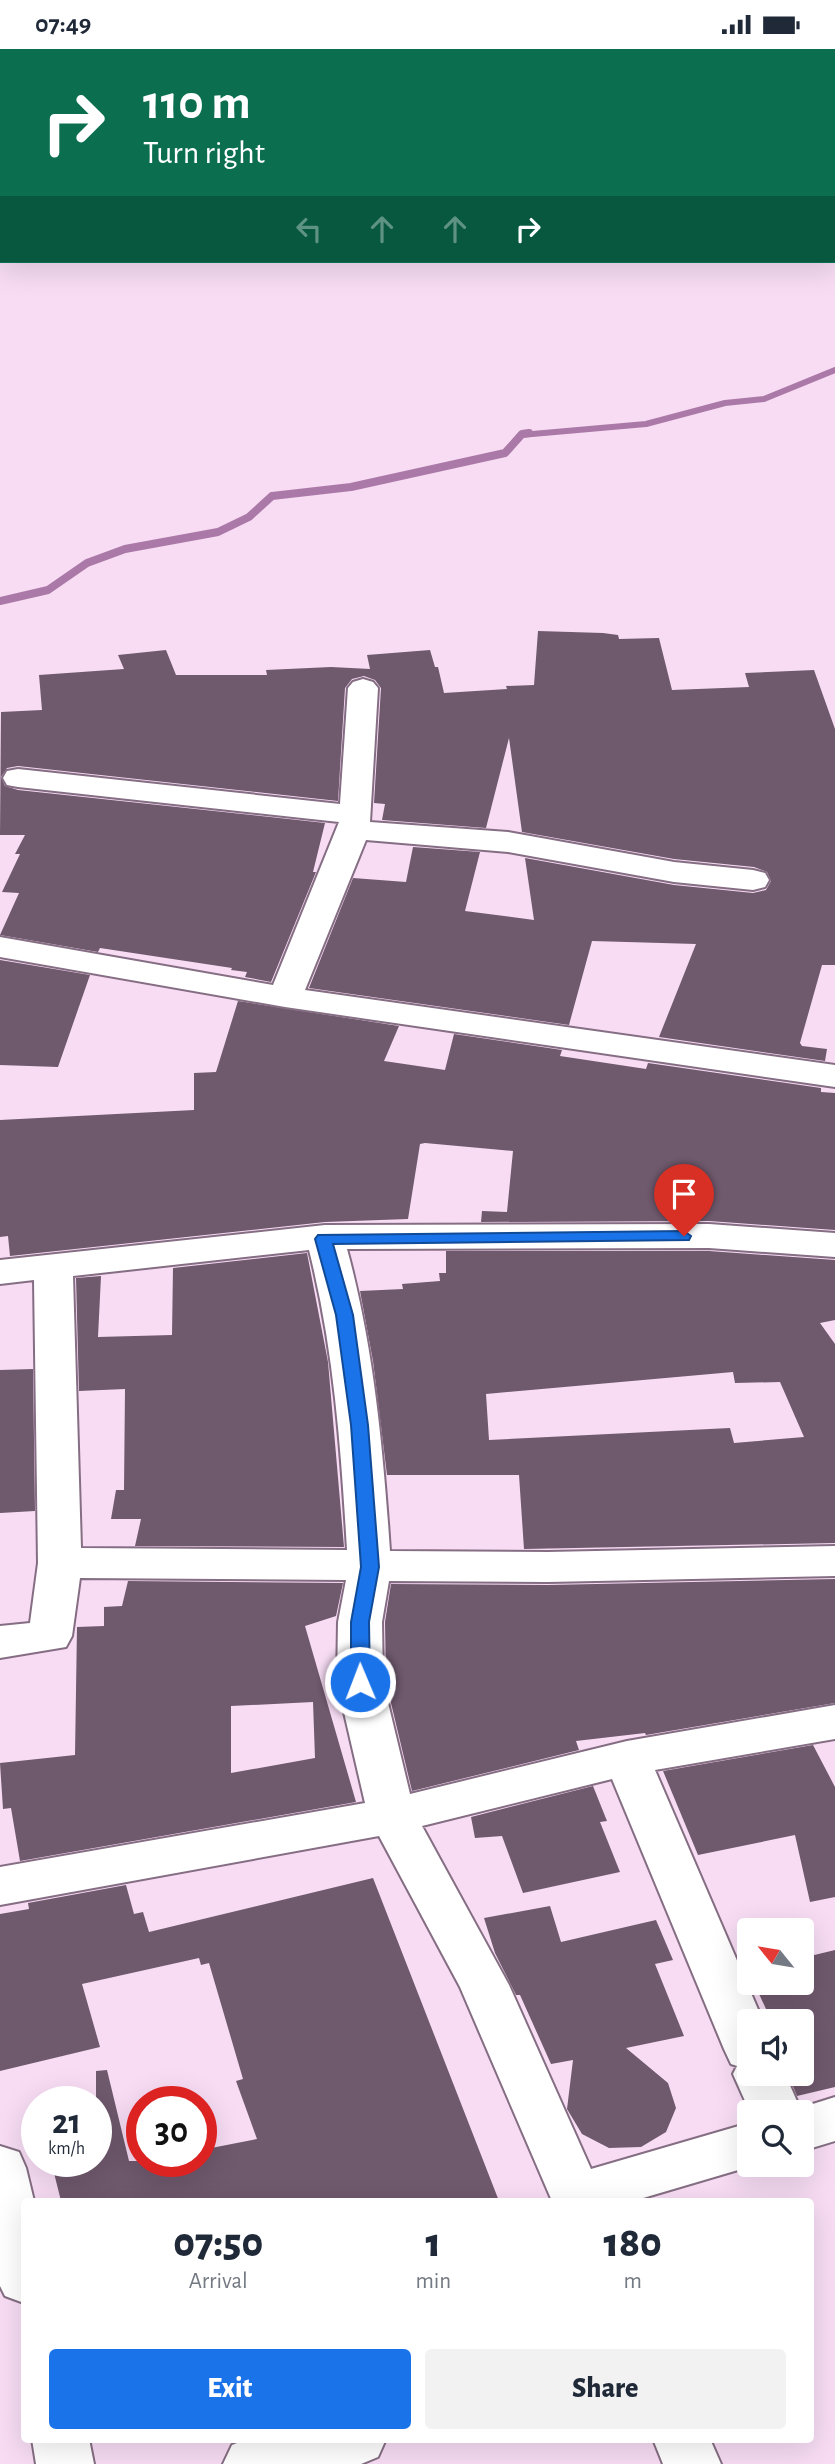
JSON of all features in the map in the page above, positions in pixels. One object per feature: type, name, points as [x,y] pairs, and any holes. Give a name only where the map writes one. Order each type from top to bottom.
[{"type":"street","points":[[285,997],[356,823],[363,688]]},
{"type":"street","points":[[18,778],[508,842],[674,872],[753,880]]},
{"type":"street","points":[[0,947],[285,997],[835,1076]]},
{"type":"street","points":[[0,1272],[325,1237],[709,1236],[835,1245]]},
{"type":"street","points":[[325,1237],[345,1315],[357,1397],[370,1567],[360,1622],[360,1682],[392,1816],[484,1985],[577,2198]]},
{"type":"street","points":[[0,1642],[50,1636],[60,1563],[53,1267]]},
{"type":"street","points":[[60,1563],[370,1567],[835,1561]]},
{"type":"street","points":[[0,1886],[392,1816],[626,1758],[835,1722]]},
{"type":"street","points":[[626,1758],[737,2021]]},
{"type":"street","points":[[814,2125],[835,2119]]},
{"type":"street","points":[[580,2198],[737,2149]]},
{"type":"street","points":[[0,2168],[21,2265]]},
{"type":"street","points":[[61,2443],[65,2464]]},
{"type":"street","points":[[252,2464],[341,2443]]},
{"type":"street","points":[[683,2443],[692,2464]]},
{"type":"building","points":[[538,631],[603,633],[618,635],[619,639],[659,638],[672,690],[749,687],[745,673],[814,670],[835,729],[835,965],[822,965],[800,1043],[802,1046],[827,1049],[825,1061],[659,1037],[696,944],[592,941],[569,1025],[309,988],[353,878],[406,882],[413,847],[480,852],[465,911],[534,920],[525,858],[674,885],[753,893],[766,890],[771,881],[767,872],[754,867],[674,859],[522,832],[509,738],[486,828],[382,820],[385,804],[374,803],[381,688],[375,680],[364,676],[352,679],[345,688],[338,801],[18,766],[7,768],[1,777],[5,786],[18,790],[325,823],[313,872],[316,872],[271,982],[245,977],[247,972],[231,970],[232,968],[100,948],[98,952],[0,935],[19,893],[2,892],[20,854],[15,854],[25,835],[0,835],[1,712],[42,710],[39,675],[124,669],[118,655],[166,650],[176,675],[267,675],[266,670],[331,667],[370,669],[367,655],[430,650],[435,667],[438,667],[444,693],[507,689],[506,686],[534,685]]},
{"type":"building","points":[[0,960],[90,975],[58,1067],[0,1065]]},
{"type":"building","points":[[238,1001],[399,1026],[384,1061],[445,1070],[454,1034],[562,1050],[560,1056],[646,1069],[648,1063],[821,1088],[821,1092],[835,1093],[835,1230],[709,1221],[481,1222],[482,1211],[507,1212],[513,1151],[425,1143],[420,1144],[408,1219],[325,1222],[10,1256],[8,1236],[0,1237],[0,1120],[194,1110],[194,1073],[216,1072]]},
{"type":"building","points":[[446,1251],[709,1251],[835,1260],[835,1320],[820,1323],[835,1344],[835,1543],[524,1549],[519,1475],[387,1475],[373,1361],[360,1291],[403,1289],[402,1284],[440,1281],[439,1273],[446,1273]],"holes":[[[733,1372],[735,1383],[780,1382],[804,1437],[734,1443],[730,1428],[489,1440],[486,1394]]]},
{"type":"building","points":[[307,1253],[328,1362],[344,1547],[135,1546],[141,1519],[111,1519],[116,1490],[124,1490],[125,1389],[79,1391],[76,1278],[101,1276],[98,1337],[172,1335],[173,1268]]},
{"type":"building","points":[[33,1369],[35,1511],[0,1513],[0,1370]]},
{"type":"building","points":[[835,1579],[835,1703],[646,1735],[576,1741],[579,1750],[412,1791],[386,1682],[385,1622],[391,1584],[548,1585]]},
{"type":"building","points":[[128,1581],[343,1583],[336,1616],[305,1626],[356,1802],[20,1861],[11,1808],[3,1809],[0,1763],[75,1755],[77,1627],[104,1626],[104,1607],[122,1606]],"holes":[[[313,1702],[315,1758],[231,1773],[231,1706]]]},
{"type":"building","points":[[813,1745],[835,1787],[835,1897],[810,1902],[795,1835],[698,1855],[663,1771]]},
{"type":"building","points":[[593,1786],[607,1821],[600,1822],[620,1872],[523,1893],[502,1836],[475,1838],[471,1817]]},
{"type":"building","points":[[373,1878],[498,2198],[60,2198],[55,2177],[112,2177],[112,2091],[126,2149],[126,2177],[217,2177],[217,2147],[257,2139],[236,2081],[243,2079],[209,1963],[201,1965],[199,1958],[82,1984],[100,2047],[0,2071],[0,1914],[29,1909],[28,1903],[126,1885],[134,1914],[143,1912],[149,1932]]},
{"type":"building","points":[[550,1906],[561,1942],[656,1920],[673,1960],[655,1964],[684,2036],[626,2048],[668,2083],[676,2108],[666,2132],[641,2147],[609,2148],[582,2134],[567,2109],[573,2060],[551,2064],[520,1995],[516,1995],[495,1953],[484,1918]]},
{"type":"building","points":[[835,1950],[835,2087],[797,2096],[793,2086],[814,2086],[814,2009],[766,2009],[760,1995],[814,1995],[814,1955]]},
{"type":"building","points":[[107,2070],[111,2086],[96,2086],[96,2071]]},
{"type":"waterway","points":[[521,435],[646,424],[725,403],[764,399],[835,370]]},
{"type":"waterway","points":[[521,435],[529,433]]},
{"type":"waterway","points":[[0,601],[48,590],[87,563],[125,549],[218,532],[249,517],[272,496],[351,487],[505,453],[521,435]]},
{"type":"route","points":[[360,1682],[360,1622],[370,1567],[360,1425],[345,1315],[323,1239],[684,1236]]}]
